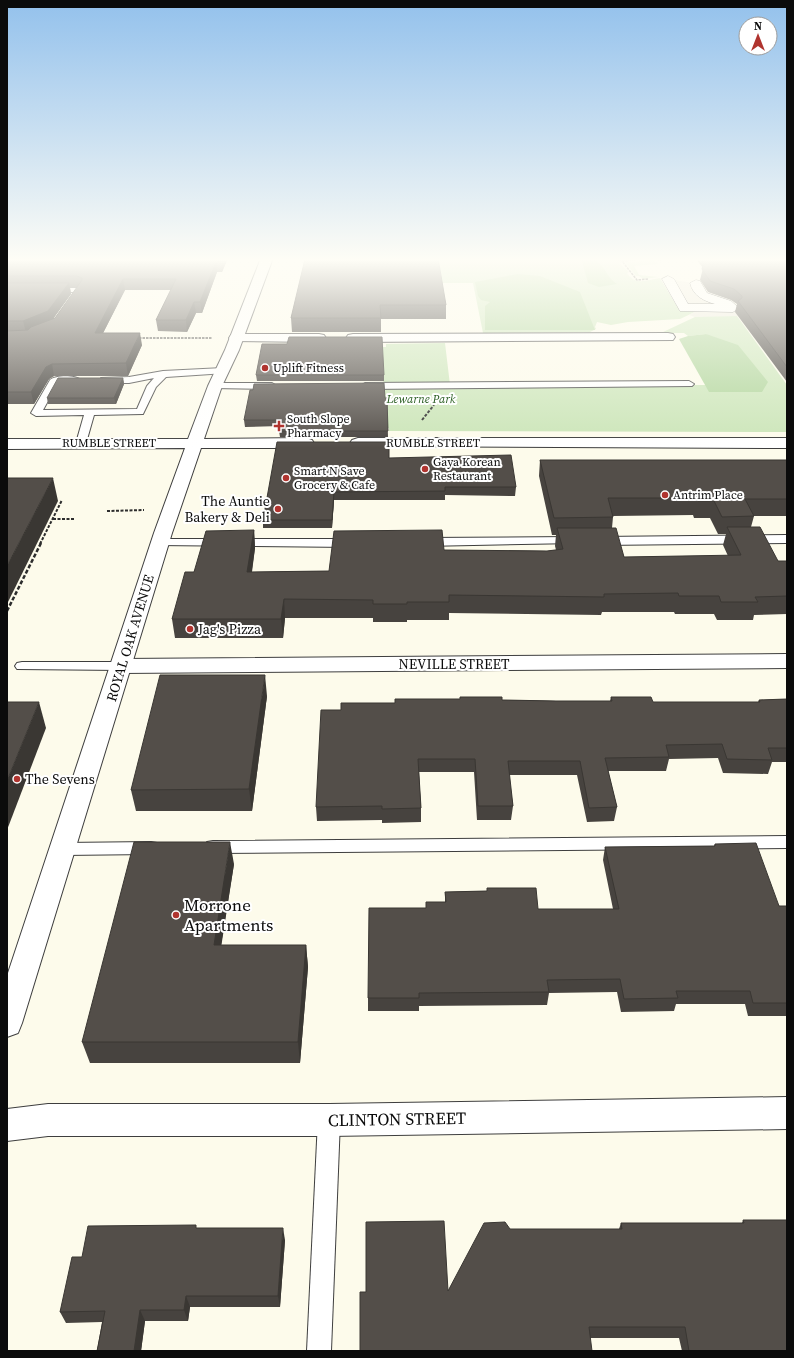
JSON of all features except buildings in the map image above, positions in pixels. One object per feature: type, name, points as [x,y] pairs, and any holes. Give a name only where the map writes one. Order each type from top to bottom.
[{"type":"street","name":"ROYAL OAK AVENUE","points":[[7,1023],[160,543],[215,386],[223,371],[243,321]]},
{"type":"street","points":[[236,338],[668,338]]},
{"type":"street","name":"RUMBLE STREET","points":[[7,444],[321,443]]},
{"type":"street","name":"RUMBLE STREET","points":[[345,443],[787,443]]},
{"type":"street","name":"NEVILLE STREET","points":[[121,666],[787,661]]},
{"type":"street","name":"CLINTON STREET","points":[[7,1125],[48,1120],[329,1120],[787,1113]]},
{"type":"lane","points":[[163,374],[152,386],[140,412],[36,413],[55,380],[129,380],[163,374],[223,371]]},
{"type":"lane","points":[[357,386],[689,384]]},
{"type":"lane","points":[[215,386],[284,386]]},
{"type":"lane","points":[[81,443],[90,413]]},
{"type":"lane","points":[[414,542],[787,539]]},
{"type":"lane","points":[[160,543],[366,543]]},
{"type":"lane","points":[[22,666],[121,666]]},
{"type":"lane","points":[[195,847],[787,842]]},
{"type":"lane","points":[[63,849],[165,847]]},
{"type":"lane","points":[[319,1351],[329,1120]]},
{"type":"path","points":[[135,338],[236,338]]},
{"type":"path","points":[[7,611],[8,606],[62,500]]},
{"type":"path","points":[[107,511],[144,510]]},
{"type":"path","points":[[53,519],[75,519]]},
{"type":"green space","points":[[481,321],[639,321],[611,325],[597,322],[595,327],[596,329],[590,332],[483,333]]},
{"type":"green space","points":[[485,321],[592,321],[595,330],[485,330]]},
{"type":"green space","name":"Lewarne Park","points":[[686,321],[741,321],[787,385],[787,432],[389,431],[389,428],[387,428],[383,389],[384,366],[380,366],[380,347],[386,347],[386,344],[445,343],[450,385],[766,385],[706,334],[688,336],[684,333],[661,333]]},
{"type":"green space","points":[[706,334],[738,345],[768,382],[762,392],[709,392],[679,339],[688,336]]},
{"type":"place","name":"Uplift Fitness","points":[[265,368]]},
{"type":"place","name":"South Slope Pharmacy","points":[[279,426]]},
{"type":"place","name":"Gaya Korean Restaurant","points":[[425,469]]},
{"type":"place","name":"Smart N Save Grocery & Cafe","points":[[286,478]]},
{"type":"place","name":"Antrim Place","points":[[665,495]]},
{"type":"place","name":"The Auntie Bakery & Deli","points":[[278,509]]},
{"type":"place","name":"Jag's Pizza","points":[[190,629]]},
{"type":"place","name":"The Sevens","points":[[17,779]]},
{"type":"place","name":"Morrone Apartments","points":[[176,915]]}]
